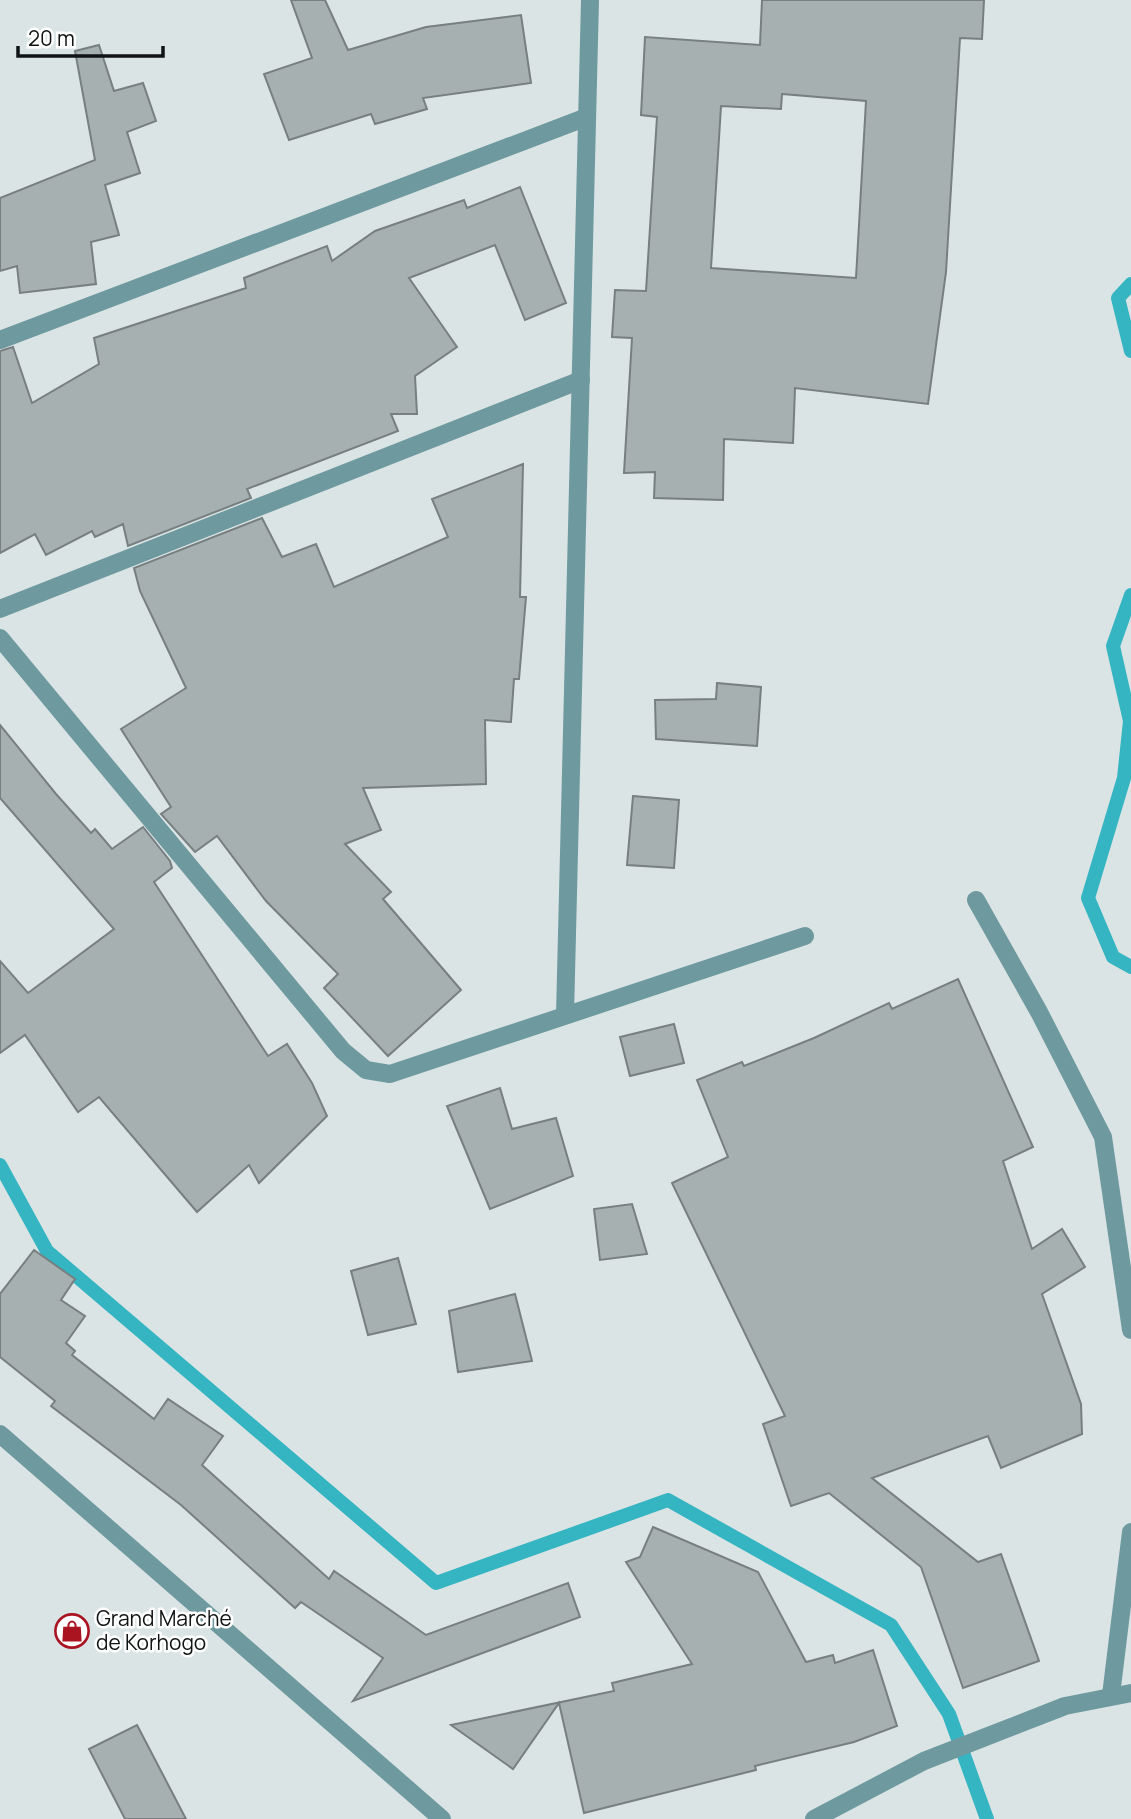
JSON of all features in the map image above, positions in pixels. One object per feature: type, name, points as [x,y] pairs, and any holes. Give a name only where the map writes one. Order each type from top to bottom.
[{"type":"street","points":[[565,1015],[590,0]]},
{"type":"street","points":[[0,340],[587,117]]},
{"type":"street","points":[[0,609],[581,380]]},
{"type":"street","points":[[0,638],[335,1040],[366,1070],[390,1074],[805,936]]},
{"type":"street","points":[[975,900],[1039,1012],[1103,1136],[1131,1329]]},
{"type":"street","points":[[0,1434],[442,1819]]},
{"type":"street","points":[[1111,1695],[1131,1532]]},
{"type":"street","points":[[814,1819],[924,1761],[1065,1706],[1131,1693]]},
{"type":"building","points":[[291,0],[325,0],[348,50],[426,27],[521,15],[531,83],[423,98],[427,109],[375,124],[371,114],[289,140],[264,74],[312,58]]},
{"type":"building","points":[[762,0],[984,0],[982,39],[960,38],[946,272],[928,404],[795,388],[793,443],[724,439],[723,500],[654,498],[655,472],[624,473],[632,338],[612,337],[615,290],[646,291],[657,117],[641,115],[645,37],[760,45]],"holes":[[[782,94],[866,101],[856,278],[711,268],[721,106],[781,109]]]},
{"type":"building","points":[[99,45],[114,91],[143,83],[156,121],[127,132],[140,173],[105,185],[119,235],[91,242],[96,284],[20,293],[17,266],[0,271],[0,198],[95,160],[75,51]]},
{"type":"building","points":[[520,187],[566,303],[525,320],[495,245],[409,278],[457,347],[415,376],[417,414],[391,414],[398,431],[247,489],[251,498],[128,546],[123,524],[95,537],[92,531],[46,555],[35,534],[0,553],[0,351],[13,347],[32,403],[99,364],[94,338],[246,288],[244,278],[327,246],[332,261],[375,231],[464,200],[467,208]]},
{"type":"building","points":[[523,464],[520,597],[526,597],[519,679],[514,679],[511,722],[485,720],[486,784],[363,788],[381,830],[345,844],[391,892],[383,899],[461,990],[388,1056],[324,988],[338,974],[266,901],[217,836],[195,852],[161,814],[171,807],[121,729],[186,688],[140,591],[134,568],[262,518],[282,557],[316,544],[334,587],[448,537],[432,499]]},
{"type":"building","points":[[717,683],[761,687],[757,746],[656,739],[655,700],[716,699]]},
{"type":"building","points":[[0,725],[91,833],[95,829],[112,849],[143,827],[170,861],[172,868],[154,882],[268,1056],[287,1044],[312,1083],[327,1116],[259,1183],[249,1165],[197,1212],[99,1097],[78,1112],[25,1035],[0,1053],[0,961],[28,993],[114,929],[0,798]]},
{"type":"building","points":[[633,796],[679,800],[674,868],[627,865]]},
{"type":"building","points":[[958,979],[1033,1147],[1003,1161],[1032,1249],[1062,1229],[1085,1267],[1042,1294],[1081,1404],[1082,1434],[1001,1468],[988,1436],[872,1478],[978,1562],[1001,1554],[1039,1661],[963,1688],[921,1567],[829,1493],[791,1506],[763,1424],[785,1416],[672,1183],[728,1157],[697,1080],[742,1062],[744,1066],[814,1038],[889,1003],[892,1009]]},
{"type":"building","points":[[674,1024],[684,1063],[630,1076],[620,1037]]},
{"type":"building","points":[[500,1088],[512,1129],[556,1118],[573,1176],[490,1209],[447,1106]]},
{"type":"building","points":[[632,1204],[647,1254],[600,1260],[594,1209]]},
{"type":"building","points":[[34,1250],[75,1279],[61,1300],[85,1316],[66,1343],[75,1351],[72,1355],[154,1419],[168,1399],[223,1436],[202,1465],[329,1579],[334,1571],[426,1635],[568,1583],[580,1617],[353,1701],[383,1658],[301,1602],[295,1608],[181,1505],[51,1406],[55,1401],[0,1357],[0,1294]]},
{"type":"building","points":[[398,1258],[416,1324],[368,1335],[351,1271]]},
{"type":"building","points":[[515,1294],[532,1361],[458,1372],[449,1311]]},
{"type":"building","points":[[653,1527],[758,1572],[806,1662],[833,1655],[835,1663],[873,1650],[897,1726],[854,1742],[755,1766],[756,1770],[584,1813],[559,1703],[513,1769],[451,1725],[614,1691],[612,1683],[692,1664],[626,1562],[640,1557]]},
{"type":"building","points":[[137,1725],[186,1819],[125,1819],[89,1749]]},
{"type":"waterway","points":[[1131,284],[1118,298],[1131,351]]},
{"type":"waterway","points":[[1131,595],[1113,646],[1130,721],[1124,778],[1088,898],[1113,957],[1131,967]]},
{"type":"waterway","points":[[0,1165],[47,1251],[436,1583],[668,1500],[891,1625],[949,1714],[987,1819]]},
{"type":"place","name":"Grand Marché de Korhogo","points":[[72,1631]]}]
